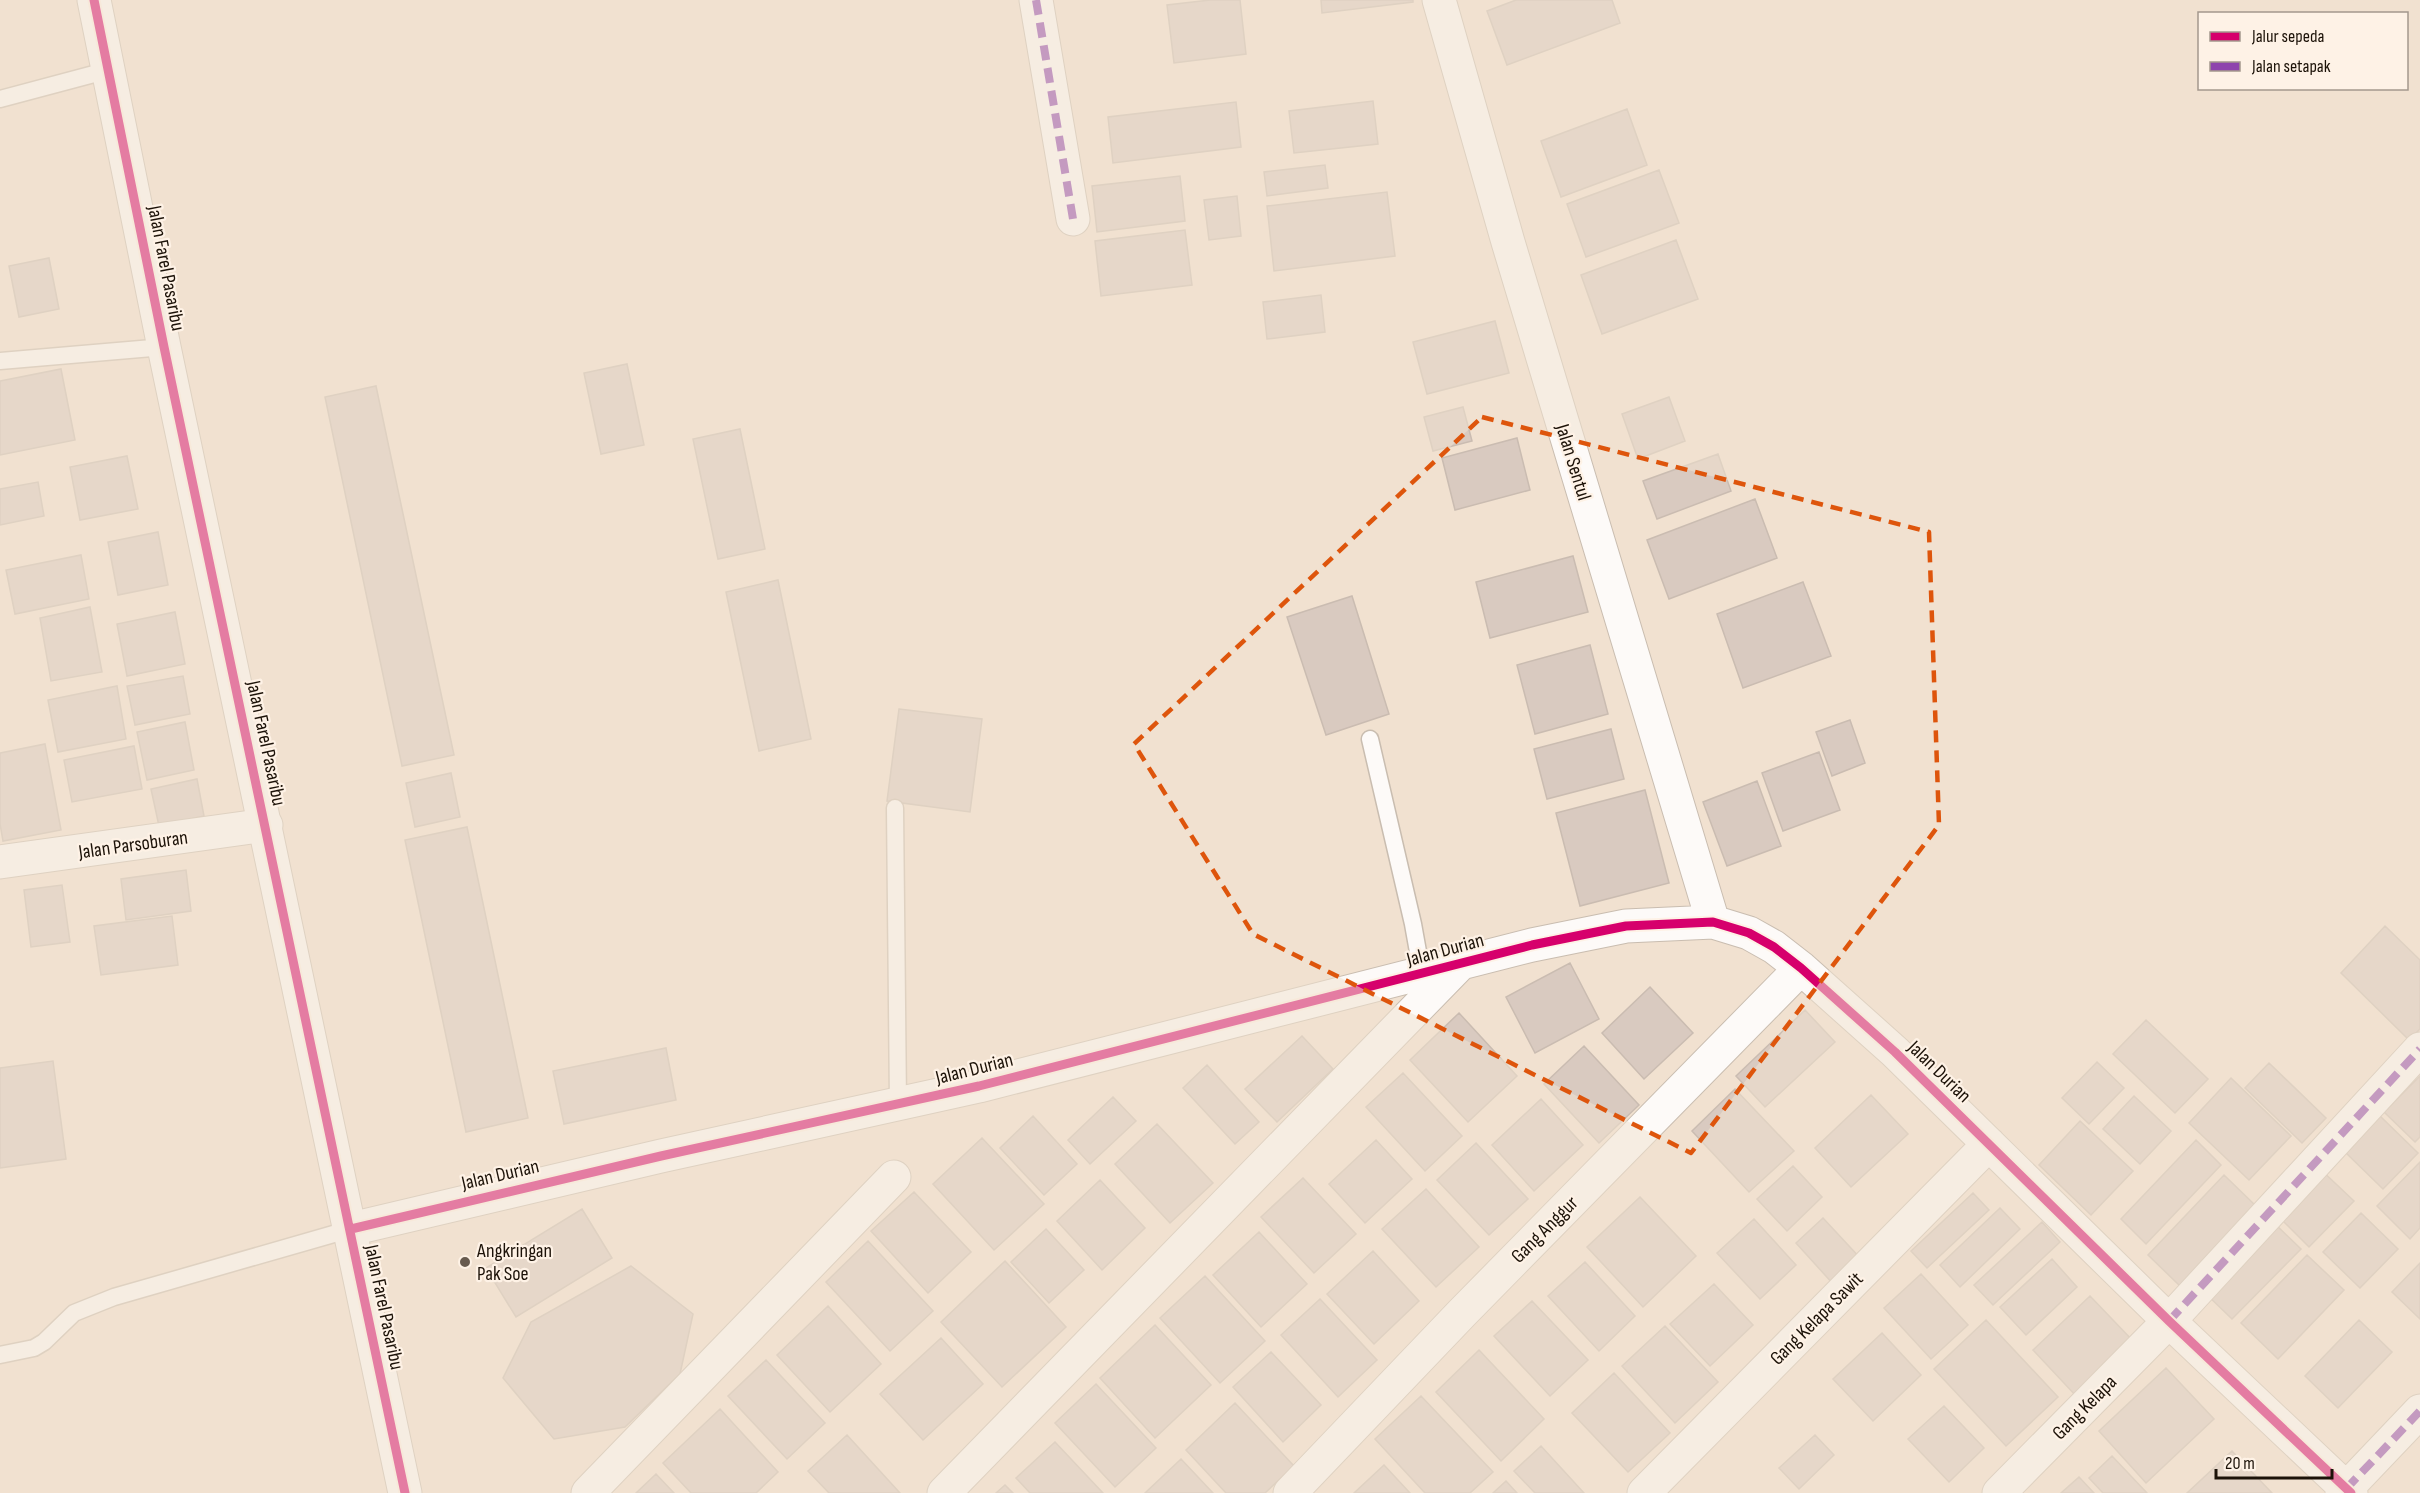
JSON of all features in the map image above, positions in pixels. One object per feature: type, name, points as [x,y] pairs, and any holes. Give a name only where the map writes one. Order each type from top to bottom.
[{"type":"street","name":"Jalan Farel Pasaribu","points":[[94,0],[164,347],[405,1493]]},
{"type":"street","points":[[1036,0],[1073,219]]},
{"type":"street","name":"Jalan Sentul","points":[[1439,0],[1511,253],[1713,922]]},
{"type":"street","name":"Jalan Parsoburan","points":[[0,862],[266,825]]},
{"type":"street","name":"Jalan Durian","points":[[351,1229],[495,1194],[979,1086],[1460,963],[1626,926],[1713,922],[1749,933],[1774,947],[1801,968],[1894,1052],[2347,1492]]},
{"type":"street","points":[[944,1493],[1460,963]]},
{"type":"street","name":"Gang Anggur","points":[[1290,1493],[1462,1313],[1801,968]]},
{"type":"street","name":"Gang Kelapa","points":[[1999,1493],[2169,1321],[2420,1049]]},
{"type":"street","name":"Gang Kelapa Sawit","points":[[1644,1493],[1989,1144]]},
{"type":"street","points":[[588,1493],[894,1177]]},
{"type":"street","points":[[2347,1492],[2420,1411]]},
{"type":"lane","points":[[0,99],[109,70]]},
{"type":"lane","points":[[0,362],[164,347]]},
{"type":"lane","points":[[1370,739],[1422,974]]},
{"type":"lane","points":[[895,808],[898,1104]]},
{"type":"lane","points":[[0,1355],[34,1348],[44,1342],[74,1313],[114,1297],[351,1229]]},
{"type":"highlighted area","points":[[1482,417],[1929,532],[1939,825],[1691,1153],[1253,934],[1134,744]]},
{"type":"building","points":[[1210,0],[1240,0],[1246,54],[1174,63],[1167,5]]},
{"type":"building","points":[[1321,0],[1413,0],[1413,2],[1322,13]]},
{"type":"building","points":[[1516,0],[1612,0],[1620,23],[1507,65],[1487,11]]},
{"type":"building","points":[[1373,101],[1378,144],[1294,153],[1289,111]]},
{"type":"building","points":[[1236,102],[1241,147],[1113,163],[1108,117]]},
{"type":"building","points":[[1627,109],[1647,165],[1561,197],[1541,141]]},
{"type":"building","points":[[1325,165],[1328,188],[1267,196],[1264,172]]},
{"type":"building","points":[[1659,170],[1679,223],[1586,257],[1567,204]]},
{"type":"building","points":[[1180,176],[1185,221],[1097,232],[1092,186]]},
{"type":"building","points":[[1387,192],[1395,256],[1274,271],[1267,206]]},
{"type":"building","points":[[1237,196],[1241,236],[1209,240],[1204,200]]},
{"type":"building","points":[[1185,230],[1192,285],[1101,296],[1095,241]]},
{"type":"building","points":[[1676,240],[1698,299],[1602,334],[1581,275]]},
{"type":"building","points":[[49,258],[59,309],[19,317],[9,266]]},
{"type":"building","points":[[1321,295],[1325,332],[1267,339],[1263,302]]},
{"type":"building","points":[[1495,321],[1509,373],[1427,394],[1413,342]]},
{"type":"building","points":[[627,364],[644,445],[601,454],[584,373]]},
{"type":"building","points":[[61,369],[75,440],[0,455],[0,381]]},
{"type":"building","points":[[376,386],[454,755],[402,766],[325,397]]},
{"type":"building","points":[[1669,397],[1685,441],[1638,459],[1622,414]]},
{"type":"building","points":[[1463,407],[1472,441],[1433,451],[1424,417]]},
{"type":"building","points":[[740,429],[765,549],[718,559],[693,439]]},
{"type":"building","points":[[1517,438],[1530,490],[1455,510],[1442,458]]},
{"type":"building","points":[[1718,454],[1731,491],[1657,519],[1643,481]]},
{"type":"building","points":[[127,456],[138,509],[80,520],[70,467]]},
{"type":"building","points":[[38,482],[44,516],[0,525],[0,489]]},
{"type":"building","points":[[1755,499],[1777,558],[1669,599],[1647,540]]},
{"type":"building","points":[[158,532],[168,585],[118,595],[108,542]]},
{"type":"building","points":[[81,555],[89,599],[15,614],[6,570]]},
{"type":"building","points":[[1573,556],[1588,612],[1490,638],[1476,582]]},
{"type":"building","points":[[778,580],[811,739],[759,751],[726,592]]},
{"type":"building","points":[[1803,582],[1831,656],[1743,688],[1717,614]]},
{"type":"building","points":[[1352,596],[1389,714],[1326,735],[1287,617]]},
{"type":"building","points":[[90,607],[102,672],[51,681],[40,618]]},
{"type":"building","points":[[175,612],[185,664],[127,676],[117,624]]},
{"type":"building","points":[[1590,645],[1608,714],[1535,734],[1517,665]]},
{"type":"building","points":[[183,676],[190,714],[135,725],[127,686]]},
{"type":"building","points":[[117,686],[126,739],[58,752],[48,700]]},
{"type":"building","points":[[899,709],[982,719],[970,812],[887,801]]},
{"type":"building","points":[[1850,720],[1865,763],[1832,776],[1816,732]]},
{"type":"building","points":[[185,722],[194,770],[147,780],[137,732]]},
{"type":"building","points":[[1611,729],[1624,779],[1547,799],[1534,749]]},
{"type":"building","points":[[45,744],[61,830],[3,841],[0,824],[0,753]]},
{"type":"building","points":[[134,746],[142,789],[72,802],[64,760]]},
{"type":"building","points":[[1819,752],[1840,810],[1783,831],[1762,773]]},
{"type":"building","points":[[451,773],[460,817],[415,827],[406,783]]},
{"type":"building","points":[[197,779],[204,816],[159,826],[151,789]]},
{"type":"building","points":[[1757,781],[1781,846],[1727,866],[1703,802]]},
{"type":"building","points":[[1645,790],[1669,883],[1580,906],[1556,813]]},
{"type":"building","points":[[467,827],[528,1118],[466,1132],[405,840]]},
{"type":"building","points":[[186,870],[191,911],[126,920],[121,879]]},
{"type":"building","points":[[62,885],[70,942],[31,947],[24,890]]},
{"type":"building","points":[[172,916],[178,965],[101,975],[94,926]]},
{"type":"building","points":[[2385,926],[2420,960],[2420,1029],[2409,1040],[2341,973]]},
{"type":"building","points":[[1570,963],[1599,1019],[1535,1053],[1506,997]]},
{"type":"building","points":[[1650,987],[1693,1033],[1644,1079],[1602,1033]]},
{"type":"building","points":[[1805,1010],[1835,1042],[1765,1107],[1736,1076]]},
{"type":"building","points":[[1459,1013],[1517,1076],[1468,1122],[1410,1060]]},
{"type":"building","points":[[2146,1020],[2208,1079],[2175,1113],[2113,1054]]},
{"type":"building","points":[[1302,1036],[1333,1069],[1277,1122],[1245,1089]]},
{"type":"building","points":[[1584,1046],[1639,1105],[1599,1143],[1544,1084]]},
{"type":"building","points":[[666,1048],[676,1100],[564,1124],[553,1071]]},
{"type":"building","points":[[53,1061],[66,1159],[0,1168],[0,1068]]},
{"type":"building","points":[[2097,1062],[2124,1088],[2089,1124],[2062,1098]]},
{"type":"building","points":[[2269,1063],[2326,1118],[2302,1143],[2245,1088]]},
{"type":"building","points":[[1207,1065],[1259,1122],[1235,1144],[1183,1088]]},
{"type":"building","points":[[1403,1073],[1462,1136],[1425,1171],[1366,1107]]},
{"type":"building","points":[[2420,1076],[2420,1137],[2415,1142],[2384,1112]]},
{"type":"building","points":[[2231,1078],[2291,1136],[2249,1180],[2189,1123]]},
{"type":"building","points":[[1735,1089],[1794,1151],[1749,1192],[1692,1131]]},
{"type":"building","points":[[1871,1095],[1908,1134],[1851,1187],[1815,1148]]},
{"type":"building","points":[[2134,1096],[2171,1131],[2140,1164],[2103,1129]]},
{"type":"building","points":[[1113,1097],[1136,1121],[1090,1164],[1068,1140]]},
{"type":"building","points":[[1541,1099],[1583,1145],[1534,1191],[1492,1145]]},
{"type":"building","points":[[2379,1115],[2418,1153],[2383,1189],[2344,1151]]},
{"type":"building","points":[[1033,1116],[1077,1164],[1044,1195],[1000,1148]]},
{"type":"building","points":[[2080,1121],[2133,1171],[2091,1215],[2039,1165]]},
{"type":"building","points":[[1157,1124],[1213,1183],[1170,1223],[1115,1164]]},
{"type":"building","points":[[982,1138],[1044,1204],[994,1250],[933,1184]]},
{"type":"building","points":[[1376,1140],[1412,1179],[1365,1223],[1329,1184]]},
{"type":"building","points":[[2196,1140],[2221,1165],[2146,1244],[2121,1219]]},
{"type":"building","points":[[1476,1143],[1528,1199],[1489,1235],[1437,1180]]},
{"type":"building","points":[[2420,1162],[2420,1228],[2410,1239],[2377,1206]]},
{"type":"building","points":[[1793,1166],[1822,1197],[1787,1231],[1757,1199]]},
{"type":"building","points":[[2317,1166],[2354,1201],[2309,1247],[2273,1211]]},
{"type":"building","points":[[2224,1175],[2257,1207],[2181,1287],[2148,1255]]},
{"type":"building","points":[[1303,1178],[1356,1234],[1314,1273],[1261,1217]]},
{"type":"building","points":[[1100,1180],[1145,1228],[1102,1270],[1057,1221]]},
{"type":"building","points":[[1426,1189],[1479,1247],[1436,1287],[1382,1229]]},
{"type":"building","points":[[914,1192],[971,1252],[928,1293],[871,1231]]},
{"type":"building","points":[[1973,1193],[1989,1210],[1927,1268],[1911,1251]]},
{"type":"building","points":[[1640,1197],[1696,1256],[1643,1307],[1587,1247]]},
{"type":"building","points":[[2000,1208],[2020,1229],[1960,1287],[1940,1265]]},
{"type":"building","points":[[582,1209],[612,1258],[516,1317],[486,1268]]},
{"type":"building","points":[[2361,1213],[2398,1249],[2360,1288],[2323,1252]]},
{"type":"building","points":[[1823,1218],[1862,1260],[1834,1285],[1796,1243]]},
{"type":"building","points":[[1754,1219],[1796,1265],[1760,1299],[1717,1253]]},
{"type":"building","points":[[2272,1221],[2301,1249],[2232,1319],[2204,1292]]},
{"type":"building","points":[[2042,1222],[2060,1242],[1993,1305],[1974,1285]]},
{"type":"building","points":[[1046,1229],[1084,1270],[1049,1303],[1011,1262]]},
{"type":"building","points":[[1259,1232],[1307,1284],[1261,1327],[1213,1275]]},
{"type":"building","points":[[868,1241],[933,1311],[890,1351],[826,1282]]},
{"type":"building","points":[[1373,1251],[1419,1301],[1374,1344],[1327,1294]]},
{"type":"building","points":[[2307,1255],[2344,1290],[2278,1359],[2241,1323]]},
{"type":"building","points":[[2052,1259],[2077,1287],[2026,1335],[2000,1307]]},
{"type":"building","points":[[1005,1261],[1066,1327],[1002,1387],[941,1322]]},
{"type":"building","points":[[1585,1262],[1635,1316],[1599,1351],[1548,1296]]},
{"type":"building","points":[[2420,1263],[2420,1319],[2392,1292]]},
{"type":"building","points":[[631,1266],[693,1314],[680,1374],[625,1427],[554,1439],[503,1378],[531,1322]]},
{"type":"building","points":[[1921,1274],[1968,1325],[1931,1359],[1884,1308]]},
{"type":"building","points":[[1205,1276],[1265,1341],[1220,1383],[1160,1318]]},
{"type":"building","points":[[1714,1284],[1753,1325],[1710,1366],[1670,1324]]},
{"type":"building","points":[[2090,1296],[2134,1342],[2077,1397],[2033,1350]]},
{"type":"building","points":[[1320,1299],[1377,1360],[1338,1397],[1281,1335]]},
{"type":"building","points":[[1532,1301],[1588,1360],[1550,1396],[1494,1336]]},
{"type":"building","points":[[828,1306],[881,1364],[830,1412],[777,1355]]},
{"type":"building","points":[[1986,1320],[2058,1397],[2006,1446],[1934,1369]]},
{"type":"building","points":[[2359,1320],[2392,1352],[2338,1408],[2305,1376]]},
{"type":"building","points":[[1155,1325],[1211,1385],[1155,1438],[1100,1378]]},
{"type":"building","points":[[1665,1326],[1718,1382],[1675,1423],[1622,1366]]},
{"type":"building","points":[[1882,1333],[1921,1375],[1873,1421],[1833,1379]]},
{"type":"building","points":[[941,1338],[983,1384],[923,1440],[880,1394]]},
{"type":"building","points":[[1479,1350],[1544,1419],[1501,1461],[1436,1392]]},
{"type":"building","points":[[1271,1352],[1321,1405],[1283,1442],[1233,1387]]},
{"type":"building","points":[[766,1360],[825,1423],[787,1459],[728,1396]]},
{"type":"building","points":[[2166,1368],[2214,1419],[2146,1483],[2099,1431]]},
{"type":"building","points":[[1614,1373],[1670,1433],[1628,1472],[1572,1413]]},
{"type":"building","points":[[1096,1384],[1156,1448],[1115,1487],[1055,1423]]},
{"type":"building","points":[[1421,1396],[1493,1472],[1470,1493],[1425,1493],[1375,1439]]},
{"type":"building","points":[[1235,1403],[1294,1466],[1265,1493],[1226,1493],[1186,1450]]},
{"type":"building","points":[[1944,1406],[1984,1448],[1949,1482],[1908,1439]]},
{"type":"building","points":[[720,1409],[778,1472],[756,1493],[691,1493],[663,1463]]},
{"type":"building","points":[[847,1435],[900,1493],[829,1493],[808,1471]]},
{"type":"building","points":[[1815,1435],[1834,1455],[1799,1489],[1779,1468]]},
{"type":"building","points":[[1055,1442],[1103,1493],[1030,1493],[1016,1478]]},
{"type":"building","points":[[1541,1446],[1584,1493],[1535,1493],[1514,1471]]},
{"type":"building","points":[[2232,1451],[2272,1493],[2187,1493]]},
{"type":"building","points":[[2112,1456],[2147,1493],[2103,1493],[2089,1478]]},
{"type":"building","points":[[1181,1459],[1213,1493],[1145,1493]]},
{"type":"building","points":[[1384,1465],[1410,1493],[1354,1493]]},
{"type":"building","points":[[656,1474],[674,1493],[636,1493]]},
{"type":"building","points":[[2079,1477],[2094,1493],[2061,1493]]},
{"type":"building","points":[[1506,1481],[1517,1493],[1493,1493]]},
{"type":"building","points":[[1005,1485],[1013,1493],[996,1493]]},
{"type":"marked path","points":[[1036,0],[1073,219]]},
{"type":"marked path","points":[[2169,1321],[2420,1049]]},
{"type":"marked path","points":[[2346,1489],[2420,1411]]},
{"type":"cycle path","points":[[94,0],[164,347],[405,1493]]},
{"type":"cycle path","points":[[351,1229],[661,1156],[979,1086],[1532,945],[1626,926],[1713,922],[1749,933],[1774,947],[1801,968],[1895,1052],[2169,1321],[2351,1493]]},
{"type":"place","name":"Angkringan Pak Soe","points":[[465,1262]]}]
